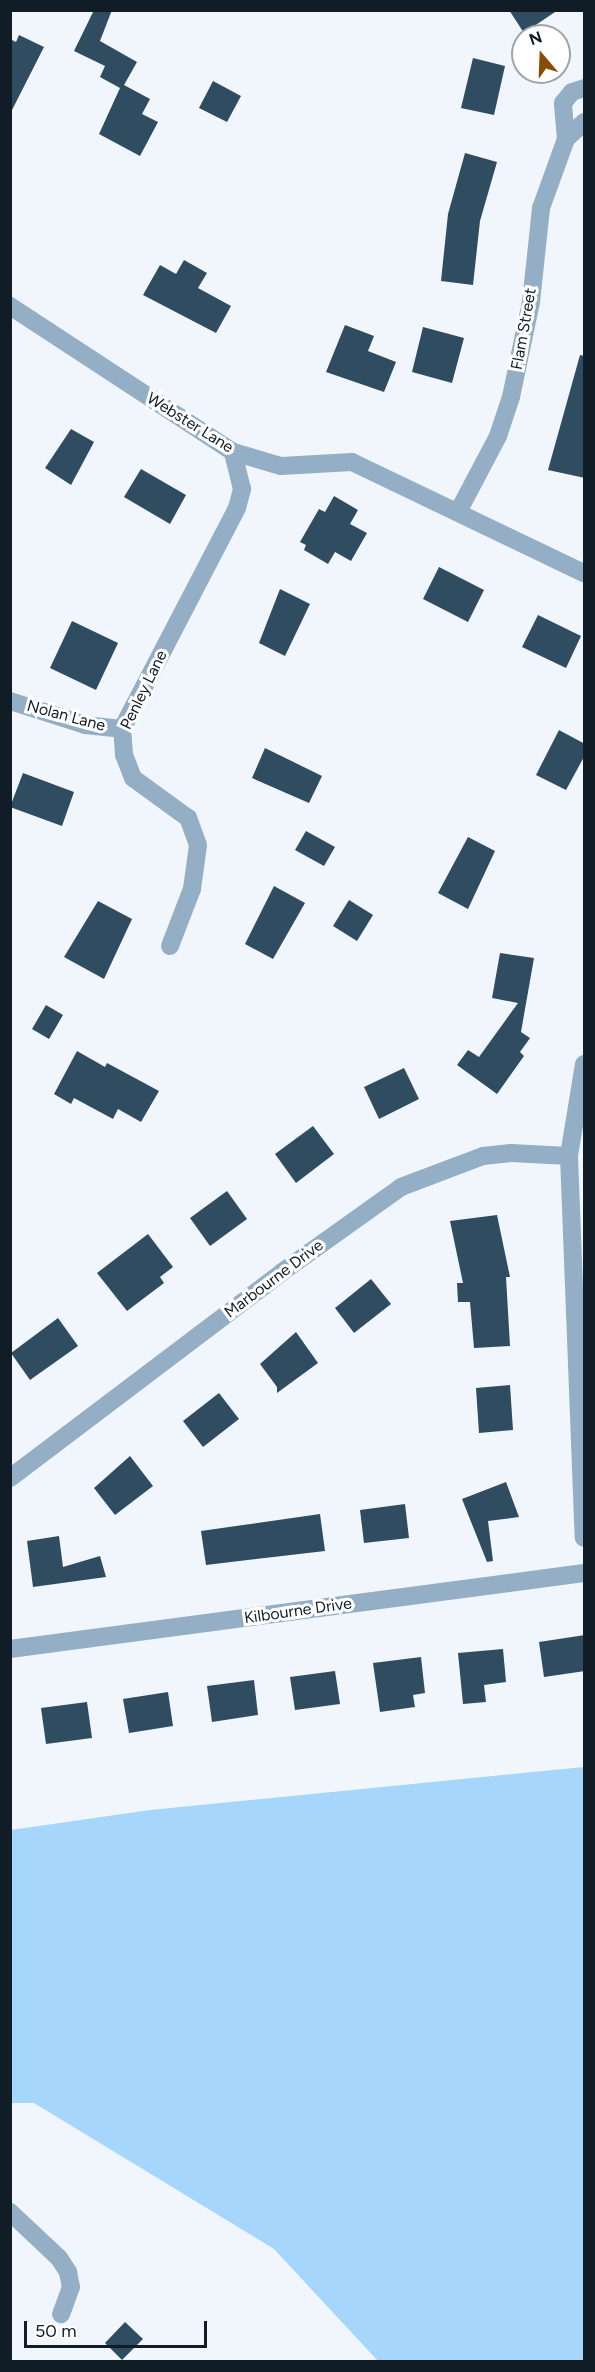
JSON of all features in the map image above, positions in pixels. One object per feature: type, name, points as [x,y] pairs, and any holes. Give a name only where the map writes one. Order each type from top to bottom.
[{"type":"street","name":"Flam Street","points":[[458,512],[498,436],[511,397],[531,302],[541,208],[566,139],[563,103],[572,92],[585,88]]},
{"type":"street","name":"Flam Street","points":[[566,139],[585,122]]},
{"type":"street","name":"Webster Lane","points":[[10,306],[233,452],[281,466],[352,462],[585,573]]},
{"type":"street","name":"Penley Lane","points":[[170,946],[192,889],[198,844],[188,818],[133,778],[124,755],[122,729],[237,508],[242,489],[233,452]]},
{"type":"street","name":"Nolan Lane","points":[[10,701],[85,725],[122,729]]},
{"type":"street","points":[[585,1064],[569,1156],[585,1538]]},
{"type":"street","name":"Marbourne Drive","points":[[10,1478],[282,1272],[401,1187],[483,1156],[511,1153],[569,1156]]},
{"type":"street","name":"Kilbourne Drive","points":[[10,1649],[585,1573]]},
{"type":"street","points":[[10,2212],[59,2258],[68,2272],[71,2287],[61,2314]]},
{"type":"shaded area","points":[[584,1767],[584,2361],[378,2361],[274,2249],[34,2103],[11,2103],[11,1830],[150,1810]]},
{"type":"building","points":[[94,10],[112,10],[100,41],[137,62],[124,85],[150,99],[142,114],[158,122],[140,156],[99,134],[120,88],[100,77],[105,66],[74,51]]},
{"type":"building","points":[[509,10],[558,10],[537,24],[518,24]]},
{"type":"building","points":[[19,35],[44,47],[10,114],[10,39],[16,42]]},
{"type":"building","points":[[473,58],[505,66],[494,115],[461,108]]},
{"type":"building","points":[[213,81],[241,96],[227,122],[199,108]]},
{"type":"building","points":[[465,153],[497,162],[480,221],[473,285],[441,281],[448,214]]},
{"type":"building","points":[[184,260],[207,273],[198,288],[231,306],[216,333],[143,295],[160,265],[176,274]]},
{"type":"building","points":[[345,325],[374,336],[368,351],[396,362],[384,392],[326,372]]},
{"type":"building","points":[[423,327],[464,338],[452,383],[412,372]]},
{"type":"building","points":[[580,355],[585,356],[585,478],[548,470]]},
{"type":"building","points":[[71,429],[94,442],[71,485],[45,468]]},
{"type":"building","points":[[141,469],[186,495],[170,524],[124,497]]},
{"type":"building","points":[[334,496],[358,510],[350,524],[367,533],[351,561],[335,552],[328,564],[304,550],[306,545],[300,542],[319,509],[325,512]]},
{"type":"building","points":[[439,567],[484,590],[468,622],[423,599]]},
{"type":"building","points":[[280,589],[310,604],[285,656],[259,643]]},
{"type":"building","points":[[538,615],[581,636],[566,668],[522,647]]},
{"type":"building","points":[[72,621],[118,643],[96,690],[50,668]]},
{"type":"building","points":[[559,730],[585,744],[585,755],[566,790],[536,775]]},
{"type":"building","points":[[265,748],[322,776],[309,803],[252,778]]},
{"type":"building","points":[[23,773],[74,792],[62,826],[10,807]]},
{"type":"building","points":[[306,831],[335,847],[324,866],[295,850]]},
{"type":"building","points":[[468,837],[495,851],[468,909],[438,893]]},
{"type":"building","points":[[274,886],[305,903],[273,959],[245,944]]},
{"type":"building","points":[[349,900],[373,915],[357,941],[333,926]]},
{"type":"building","points":[[98,901],[132,919],[104,979],[64,957]]},
{"type":"building","points":[[500,953],[534,958],[521,1032],[530,1038],[520,1052],[524,1056],[497,1094],[457,1065],[468,1050],[479,1057],[518,1003],[492,998]]},
{"type":"building","points":[[46,1005],[63,1015],[49,1039],[32,1029]]},
{"type":"building","points":[[77,1051],[105,1067],[107,1063],[159,1091],[141,1122],[118,1109],[113,1119],[74,1098],[71,1104],[54,1094]]},
{"type":"building","points":[[404,1068],[419,1099],[379,1119],[364,1087]]},
{"type":"building","points":[[313,1126],[334,1154],[296,1183],[275,1154]]},
{"type":"building","points":[[227,1191],[247,1219],[210,1246],[190,1218]]},
{"type":"building","points":[[497,1215],[510,1277],[506,1277],[510,1346],[474,1348],[470,1302],[458,1302],[457,1283],[463,1283],[450,1221]]},
{"type":"building","points":[[148,1234],[173,1267],[160,1277],[164,1283],[127,1311],[97,1273]]},
{"type":"building","points":[[371,1279],[391,1304],[354,1333],[335,1308]]},
{"type":"building","points":[[58,1318],[78,1346],[30,1380],[11,1353]]},
{"type":"building","points":[[296,1332],[318,1363],[277,1393],[277,1387],[260,1364]]},
{"type":"building","points":[[510,1385],[513,1430],[479,1433],[476,1388]]},
{"type":"building","points":[[219,1393],[239,1419],[203,1447],[183,1421]]},
{"type":"building","points":[[130,1456],[153,1486],[115,1515],[94,1488]]},
{"type":"building","points":[[506,1482],[519,1517],[488,1521],[493,1561],[487,1562],[462,1499]]},
{"type":"building","points":[[405,1504],[409,1538],[364,1543],[360,1510]]},
{"type":"building","points":[[320,1514],[325,1551],[206,1565],[201,1531]]},
{"type":"building","points":[[59,1536],[63,1567],[100,1556],[106,1577],[33,1587],[27,1541]]},
{"type":"building","points":[[585,1635],[585,1671],[544,1677],[539,1642]]},
{"type":"building","points":[[503,1649],[506,1682],[484,1685],[486,1702],[463,1704],[458,1653]]},
{"type":"building","points":[[421,1657],[425,1693],[413,1695],[415,1707],[380,1712],[373,1663]]},
{"type":"building","points":[[335,1671],[340,1704],[295,1710],[290,1677]]},
{"type":"building","points":[[254,1680],[258,1715],[212,1722],[207,1686]]},
{"type":"building","points":[[168,1692],[173,1726],[129,1733],[123,1699]]},
{"type":"building","points":[[87,1702],[92,1738],[46,1744],[41,1708]]},
{"type":"building","points":[[125,2322],[143,2339],[122,2360],[105,2343]]}]
